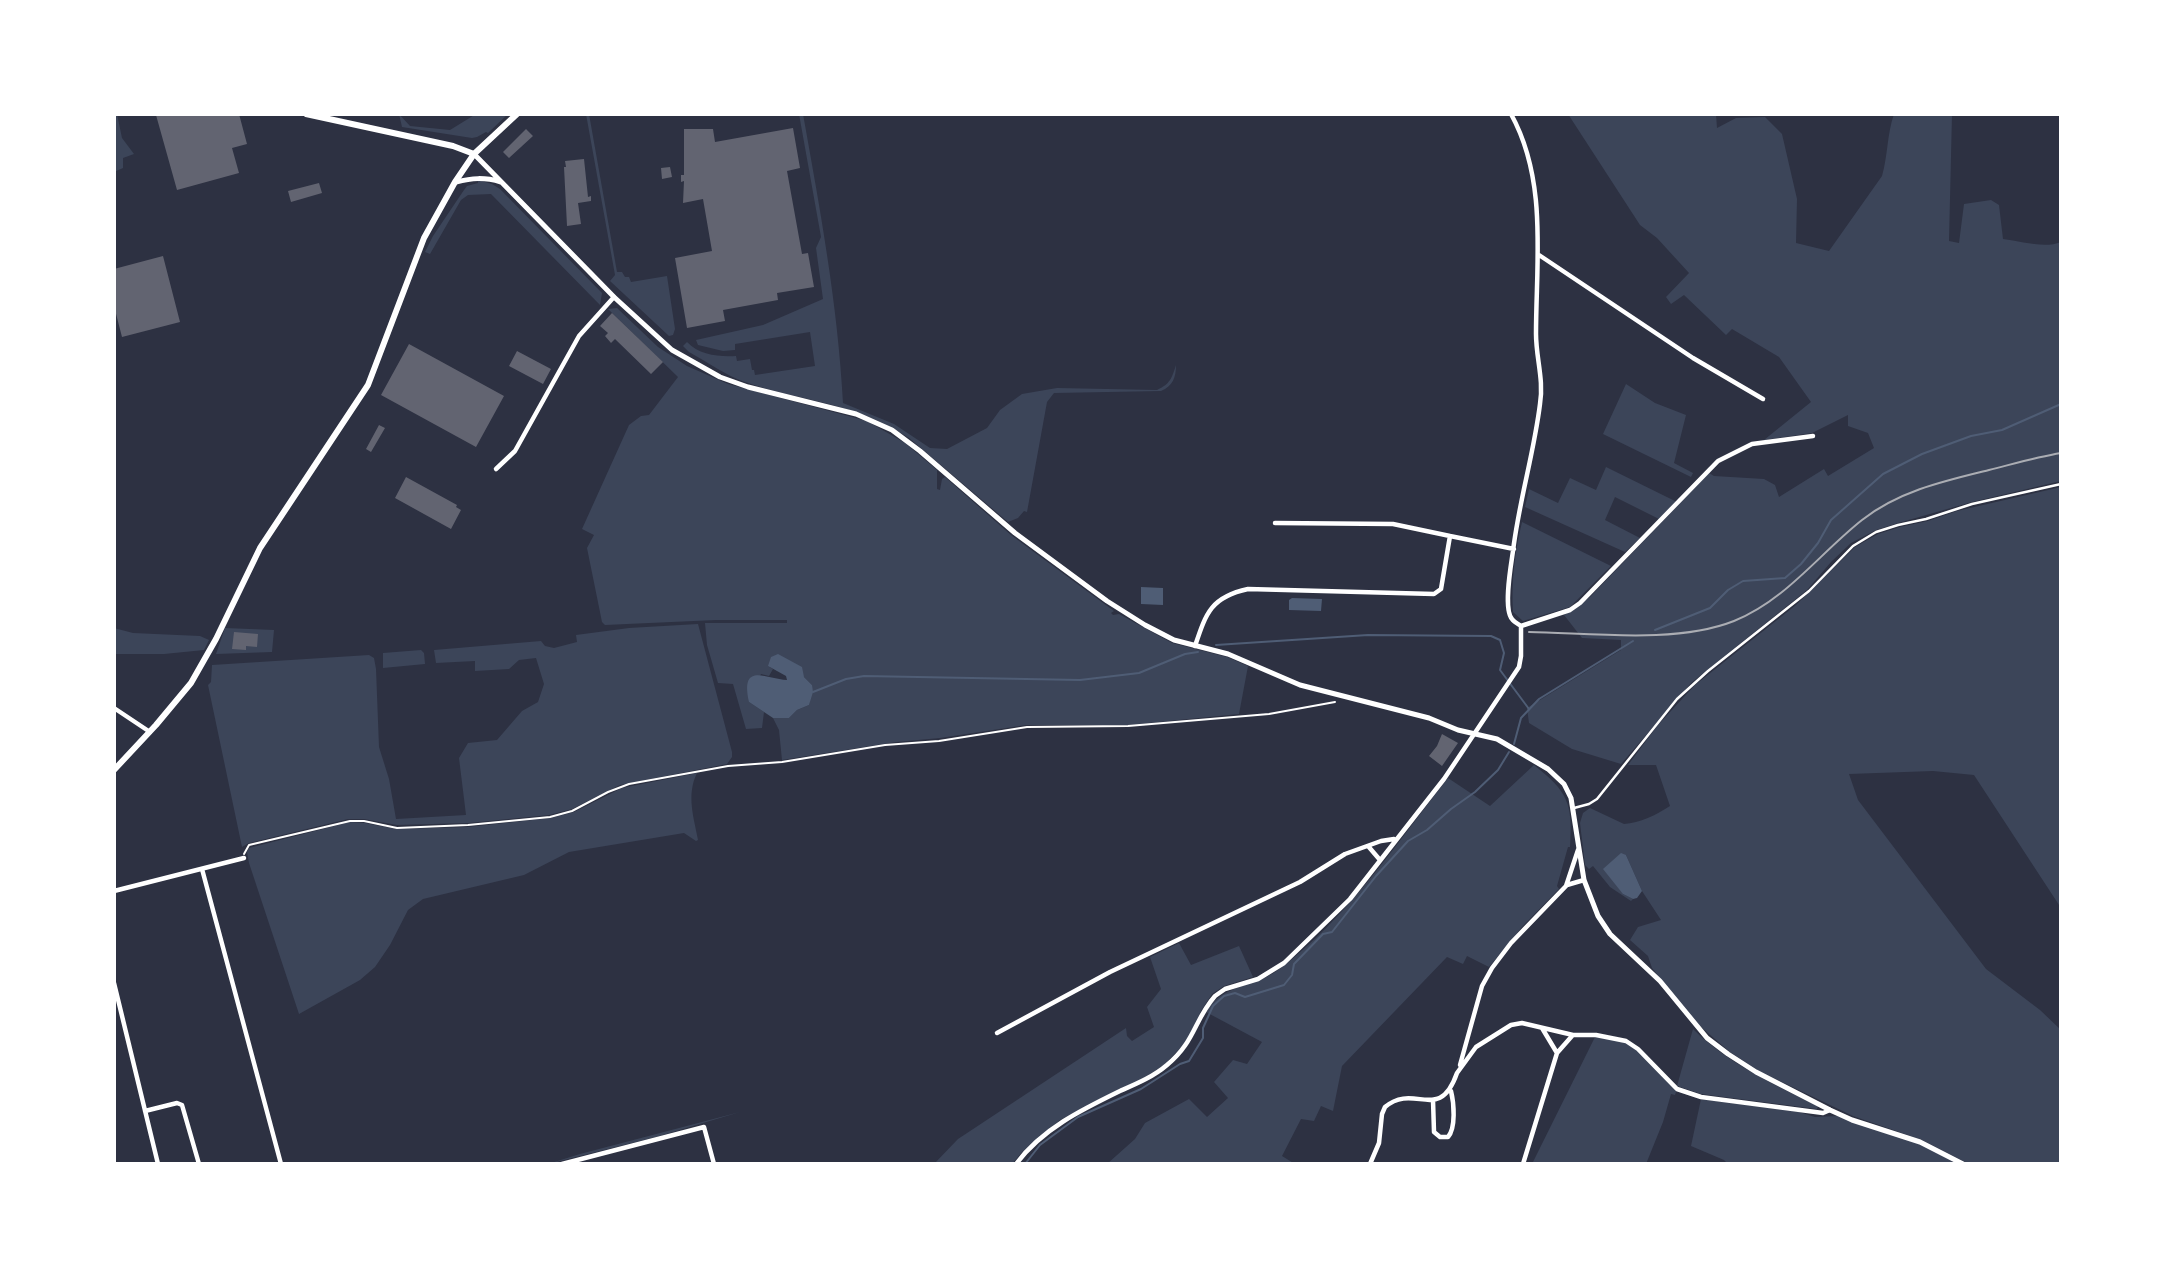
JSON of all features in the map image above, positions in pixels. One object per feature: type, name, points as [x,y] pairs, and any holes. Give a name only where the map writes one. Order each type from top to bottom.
[{"type":"main road","points":[[306,114],[474,153]]},
{"type":"main road","points":[[114,770],[191,683],[216,639],[260,548],[369,385],[424,237],[455,182],[474,153],[517,114]]},
{"type":"street","points":[[1511,114],[1521,133],[1530,164],[1536,212],[1536,338],[1542,378],[1541,403],[1514,549],[1509,611],[1511,619],[1521,626]]},
{"type":"street","points":[[474,153],[614,297],[672,350],[720,377],[748,387],[856,414],[892,430],[1014,533],[1107,601],[1174,640],[1227,654],[1300,685],[1429,718],[1474,733],[1508,745],[1548,769],[1563,784],[1574,808],[1578,850],[1592,906],[1610,934],[1660,981],[1707,1038],[1756,1072],[1830,1110],[1920,1142],[1963,1164]]},
{"type":"street","points":[[455,182],[487,178],[503,183]]},
{"type":"street","points":[[1538,254],[1693,358],[1763,399]]},
{"type":"street","points":[[496,469],[515,451],[579,336],[614,297]]},
{"type":"street","points":[[1521,626],[1570,610],[1580,603],[1718,461],[1752,444],[1813,436]]},
{"type":"street","points":[[1275,523],[1394,524],[1514,549]]},
{"type":"street","points":[[1195,646],[1209,609],[1217,601],[1234,592],[1248,589],[1434,594],[1441,589],[1450,536]]},
{"type":"street","points":[[1016,1164],[1040,1139],[1074,1113],[1148,1078],[1165,1067],[1191,1041],[1203,1012],[1214,996],[1225,989],[1258,979],[1284,964],[1350,899],[1444,779],[1519,667],[1521,626]]},
{"type":"street","points":[[114,708],[150,732]]},
{"type":"street","points":[[998,1033],[1110,972],[1286,889],[1345,854],[1395,839]]},
{"type":"street","points":[[1368,846],[1380,860]]},
{"type":"street","points":[[1433,1100],[1434,1132],[1440,1137],[1448,1137],[1452,1130],[1451,1091],[1468,1042],[1482,986],[1511,943],[1566,886],[1578,850]]},
{"type":"street","points":[[114,891],[244,859]]},
{"type":"street","points":[[202,869],[281,1164]]},
{"type":"street","points":[[1566,886],[1584,880]]},
{"type":"street","points":[[114,983],[158,1164]]},
{"type":"street","points":[[1457,1073],[1476,1046],[1511,1024],[1522,1023],[1573,1035],[1596,1035],[1626,1041],[1639,1049],[1677,1089],[1701,1097],[1823,1113],[1830,1110]]},
{"type":"street","points":[[1542,1028],[1557,1053]]},
{"type":"street","points":[[1523,1164],[1557,1053],[1573,1035]]},
{"type":"street","points":[[1370,1164],[1379,1143],[1385,1107],[1402,1099],[1433,1100],[1451,1091]]},
{"type":"street","points":[[145,1111],[177,1103],[182,1105],[199,1164]]},
{"type":"street","points":[[562,1164],[704,1127],[714,1164]]},
{"type":"lane","points":[[1574,808],[1593,803],[1677,699],[1708,671],[1809,592],[1853,546],[1876,532],[1898,525],[1972,504],[2061,484]]},
{"type":"path","points":[[244,859],[249,845],[350,821],[397,828],[550,817],[572,811],[629,784],[728,766],[804,759],[885,745],[939,741],[1027,727],[1128,726],[1269,714],[1333,703],[1341,696]]},
{"type":"shaded area","points":[[114,114],[117,114],[122,138],[134,154],[123,158],[123,168],[114,172]]},
{"type":"shaded area","points":[[399,114],[410,126],[450,130],[476,114],[508,114],[488,133],[472,138],[402,127]]},
{"type":"shaded area","points":[[586,114],[589,114],[617,272],[629,277],[631,282],[667,276],[675,329],[673,335],[669,336],[610,281],[615,275]]},
{"type":"shaded area","points":[[799,114],[803,114],[828,258],[843,403],[894,424],[930,448],[947,449],[987,428],[1000,410],[1022,394],[1057,388],[1157,390],[1170,380],[1176,365],[1173,381],[1161,391],[1054,393],[1047,402],[1027,512],[1024,511],[1018,518],[1008,522],[909,438],[889,426],[849,410],[738,379],[683,346],[687,342],[697,350],[710,354],[736,356],[737,361],[750,359],[755,375],[815,366],[810,332],[735,344],[735,350],[723,351],[698,345],[696,340],[763,325],[823,299],[816,248],[821,237]]},
{"type":"shaded area","points":[[1568,114],[1716,114],[1717,128],[1736,118],[1765,117],[1782,134],[1797,199],[1796,243],[1829,251],[1882,176],[1894,114],[1952,114],[1949,241],[1959,243],[1964,204],[1991,200],[1999,205],[2003,239],[2040,245],[2061,242],[2061,481],[1898,523],[1876,530],[1851,543],[1807,590],[1691,683],[1621,764],[1572,749],[1529,723],[1527,708],[1621,650],[1621,640],[1582,638],[1564,615],[1590,597],[1709,473],[1714,476],[1764,479],[1775,485],[1779,497],[1824,469],[1828,476],[1874,448],[1868,433],[1848,426],[1848,415],[1812,433],[1764,440],[1811,402],[1779,357],[1732,329],[1726,335],[1684,295],[1671,304],[1666,297],[1689,273],[1657,238],[1640,225]]},
{"type":"shaded area","points":[[478,180],[500,189],[602,293],[600,305],[491,194],[468,195],[461,200],[430,254],[425,252],[464,190],[467,186],[478,183]]},
{"type":"shaded area","points":[[617,308],[658,347],[687,366],[728,384],[867,421],[905,443],[937,470],[937,489],[940,490],[945,477],[1011,535],[1114,611],[1111,613],[1113,615],[1119,614],[1172,643],[1227,657],[1248,666],[1239,714],[1128,725],[1026,725],[782,760],[779,730],[773,718],[789,718],[797,710],[809,705],[812,685],[804,677],[768,666],[773,669],[769,676],[761,674],[749,702],[764,712],[762,728],[746,729],[733,684],[718,683],[707,645],[705,623],[787,623],[787,620],[605,625],[602,622],[587,548],[594,535],[582,529],[629,425],[641,416],[649,415],[678,377],[608,309]]},
{"type":"shaded area","points":[[1626,384],[1655,403],[1686,415],[1674,463],[1693,473],[1691,477],[1603,434]]},
{"type":"shaded area","points":[[1606,467],[1677,502],[1659,519],[1615,497],[1605,520],[1640,538],[1625,552],[1525,507],[1529,489],[1558,503],[1570,478],[1596,490]]},
{"type":"shaded area","points":[[2061,487],[2061,908],[1974,775],[1933,771],[1849,774],[1858,800],[1986,969],[2040,1010],[2061,1030],[2061,1164],[1969,1164],[1922,1140],[1853,1116],[1759,1071],[1730,1052],[1694,1021],[1652,968],[1648,956],[1630,940],[1638,927],[1661,920],[1642,891],[1626,855],[1623,894],[1633,899],[1631,901],[1610,887],[1593,866],[1589,869],[1585,865],[1580,823],[1583,813],[1590,808],[1624,824],[1648,818],[1670,806],[1656,765],[1628,765],[1658,725],[1695,685],[1796,605],[1855,547],[1878,534],[1900,527]]},
{"type":"shaded area","points":[[1522,522],[1611,566],[1570,607],[1523,621],[1513,612],[1514,567]]},
{"type":"shaded area","points":[[1141,587],[1163,588],[1163,605],[1141,604]]},
{"type":"shaded area","points":[[1322,599],[1321,611],[1289,610],[1289,600]]},
{"type":"shaded area","points":[[698,624],[732,752],[727,764],[620,785],[572,809],[549,815],[468,823],[397,825],[348,819],[242,847],[208,685],[211,682],[212,665],[369,655],[374,658],[376,669],[379,747],[389,779],[396,819],[466,815],[459,758],[468,743],[497,740],[522,711],[538,702],[544,684],[536,658],[519,660],[509,669],[475,671],[475,661],[436,663],[434,650],[541,641],[545,646],[554,648],[577,642],[576,635],[629,628]]},
{"type":"shaded area","points":[[114,628],[133,633],[200,636],[209,640],[204,650],[164,654],[115,654]]},
{"type":"shaded area","points":[[225,628],[274,630],[272,652],[216,654]]},
{"type":"shaded area","points":[[421,650],[425,664],[383,668],[383,653]]},
{"type":"shaded area","points":[[778,654],[802,667],[804,677],[812,685],[809,705],[797,710],[789,718],[773,718],[749,702],[747,689],[748,681],[752,677],[757,675],[787,680],[786,676],[768,666],[771,657]]},
{"type":"shaded area","points":[[1534,765],[1561,791],[1569,809],[1570,847],[1557,886],[1559,889],[1522,927],[1489,967],[1467,956],[1463,964],[1447,957],[1342,1066],[1333,1111],[1321,1106],[1314,1121],[1301,1119],[1282,1156],[1295,1164],[1107,1164],[1135,1139],[1145,1123],[1189,1099],[1207,1117],[1228,1098],[1214,1082],[1233,1060],[1247,1064],[1262,1042],[1206,1012],[1220,996],[1278,970],[1326,928],[1369,880],[1448,778],[1490,806]]},
{"type":"shaded area","points":[[697,773],[691,798],[698,840],[684,833],[569,852],[524,875],[423,899],[408,910],[375,967],[360,980],[299,1014],[249,863],[249,848],[350,822],[396,829],[468,827],[551,818],[574,812],[622,788]]},
{"type":"shaded area","points":[[1621,853],[1626,855],[1642,891],[1637,898],[1623,894],[1603,869]]},
{"type":"shaded area","points":[[1179,943],[1191,965],[1239,946],[1253,977],[1224,986],[1212,994],[1189,1039],[1164,1065],[1060,1120],[1012,1164],[934,1164],[958,1139],[1126,1028],[1127,1036],[1132,1041],[1154,1027],[1147,1007],[1161,989],[1150,957]]},
{"type":"shaded area","points":[[1693,1029],[1721,1053],[1818,1106],[1817,1109],[1701,1094],[1677,1086]]},
{"type":"shaded area","points":[[1596,1035],[1634,1045],[1677,1089],[1675,1095],[1671,1094],[1646,1164],[1532,1164]]},
{"type":"shaded area","points":[[1701,1099],[1799,1112],[1815,1117],[1838,1116],[1920,1144],[1957,1164],[1728,1164],[1691,1146]]},
{"type":"shaded area","points":[[740,1112],[656,1137],[548,1164],[580,1154]]},
{"type":"building","points":[[239,114],[247,144],[232,148],[239,173],[177,190],[156,115]]},
{"type":"building","points":[[793,128],[800,168],[787,171],[802,254],[808,253],[814,287],[777,293],[778,300],[723,310],[725,321],[687,328],[675,258],[712,251],[703,199],[683,203],[684,181],[681,182],[681,175],[684,175],[684,129],[713,129],[715,142]]},
{"type":"building","points":[[526,129],[533,136],[509,158],[503,152]]},
{"type":"building","points":[[584,159],[588,197],[591,196],[591,201],[578,203],[581,224],[567,226],[565,161]]},
{"type":"building","points":[[670,167],[672,177],[662,179],[661,168]]},
{"type":"building","points":[[319,183],[322,193],[291,202],[288,191]]},
{"type":"building","points":[[163,256],[180,322],[122,337],[114,306],[114,269]]},
{"type":"building","points":[[612,313],[663,362],[651,374],[615,339],[611,343],[605,336],[608,333],[600,326]]},
{"type":"building","points":[[409,344],[504,396],[476,447],[381,395]]},
{"type":"building","points":[[517,351],[551,369],[543,384],[509,366]]},
{"type":"building","points":[[379,425],[385,428],[371,452],[366,449]]},
{"type":"building","points":[[406,477],[457,505],[461,510],[451,529],[395,498]]},
{"type":"building","points":[[234,632],[258,634],[257,647],[246,646],[246,650],[232,649]]},
{"type":"building","points":[[1442,734],[1458,743],[1442,766],[1429,756]]},
{"type":"waterway","points":[[1655,630],[1710,608],[1728,590],[1743,581],[1785,578],[1818,543],[1831,520],[1883,474],[1922,454],[1971,436],[2002,430],[2061,404]]},
{"type":"waterway","points":[[1216,645],[1368,635],[1491,636],[1500,640],[1504,653],[1500,670],[1529,709]]},
{"type":"waterway","points":[[1514,744],[1521,718],[1539,699],[1633,641]]},
{"type":"waterway","points":[[813,692],[846,679],[864,676],[1080,680],[1139,673],[1185,654],[1198,652]]},
{"type":"waterway","points":[[1025,1164],[1040,1145],[1078,1117],[1141,1089],[1189,1061],[1203,1038],[1203,1028],[1213,1006],[1224,996],[1235,993],[1245,997],[1284,985],[1292,975],[1294,964],[1323,934],[1332,932],[1376,876],[1408,841],[1427,830],[1475,792],[1498,770],[1509,752]]},
{"type":"railway","points":[[1529,632],[1660,635],[1686,633],[1734,621],[1753,612],[1786,589],[1846,533],[1891,502],[1939,483],[2061,453]]}]
